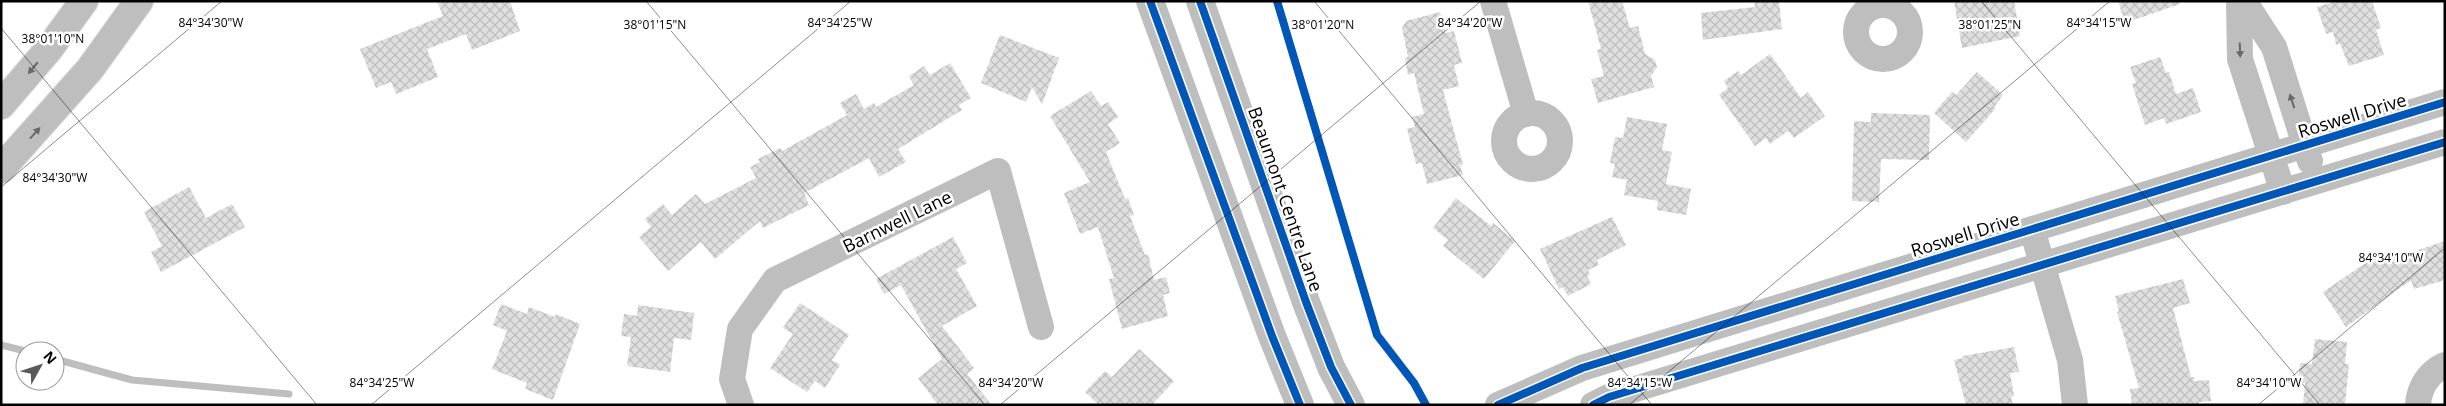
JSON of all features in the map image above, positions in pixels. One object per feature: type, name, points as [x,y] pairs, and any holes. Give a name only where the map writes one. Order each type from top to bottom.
[{"type":"street","points":[[1,105],[49,49],[84,1]]},
{"type":"street","points":[[1,169],[90,69],[140,1]]},
{"type":"street","points":[[1150,1],[1272,336],[1300,405]]},
{"type":"street","name":"Beaumont Centre Lane","points":[[1200,1],[1306,302],[1331,367],[1351,405]]},
{"type":"street","points":[[1493,1],[1526,114]]},
{"type":"street","points":[[2239,1],[2240,59],[2283,192]]},
{"type":"street","points":[[2244,1],[2274,47],[2316,181]]},
{"type":"street","name":"Roswell Drive","points":[[1498,405],[1582,368],[2445,102]]},
{"type":"street","points":[[1593,405],[1609,397],[2045,266],[2445,142]]},
{"type":"street","name":"Barnwell Lane","points":[[741,405],[732,379],[740,329],[775,280],[998,171],[1041,327]]},
{"type":"street","points":[[2032,229],[2045,266],[2070,360],[2075,405]]},
{"type":"street","points":[[2418,405],[2422,387],[2428,377],[2445,364]]},
{"type":"building","points":[[437,1],[510,1],[520,31],[472,50],[466,34],[427,49],[438,77],[396,94],[391,82],[376,88],[360,49],[443,16]]},
{"type":"building","points":[[1588,1],[1622,1],[1630,28],[1638,26],[1645,54],[1655,60],[1657,67],[1651,76],[1654,87],[1598,103],[1591,79],[1604,76],[1597,50],[1601,49]]},
{"type":"building","points":[[1754,1],[1779,1],[1782,29],[1703,40],[1701,13],[1755,7]]},
{"type":"building","points":[[1954,1],[2014,1],[2020,36],[1962,48]]},
{"type":"building","points":[[2118,1],[2180,1],[2180,4],[2125,23]]},
{"type":"building","points":[[2336,1],[2372,1],[2381,28],[2376,30],[2384,55],[2349,66],[2340,44],[2336,45],[2333,32],[2326,34],[2317,7]]},
{"type":"building","points":[[1440,12],[1446,33],[1454,31],[1462,63],[1454,65],[1459,86],[1443,90],[1463,165],[1460,165],[1463,175],[1427,184],[1422,163],[1416,164],[1407,129],[1415,127],[1412,117],[1424,114],[1414,73],[1408,75],[1405,58],[1408,57],[1402,28],[1406,21]]},
{"type":"building","points":[[1000,35],[1059,58],[1042,104],[1032,87],[1026,102],[981,83]]},
{"type":"building","points":[[1770,54],[1801,98],[1808,92],[1825,116],[1794,138],[1788,131],[1770,144],[1766,138],[1755,146],[1719,95],[1728,88],[1724,81],[1738,71],[1741,75]]},
{"type":"building","points":[[2160,57],[2166,73],[2169,72],[2176,94],[2193,88],[2201,112],[2166,124],[2164,118],[2145,125],[2132,84],[2136,83],[2130,67]]},
{"type":"building","points":[[950,63],[971,98],[959,105],[962,110],[898,149],[906,162],[879,177],[869,158],[804,193],[809,205],[763,228],[760,221],[715,259],[701,242],[668,271],[639,237],[651,227],[645,219],[663,204],[672,215],[696,194],[705,204],[756,178],[750,167],[760,162],[758,159],[780,148],[782,151],[847,115],[840,103],[856,94],[864,109],[874,103],[876,107],[914,85],[909,76],[924,66],[930,75]]},
{"type":"building","points":[[1977,72],[2003,95],[1994,107],[1996,108],[1966,142],[1934,113],[1952,92],[1956,95]]},
{"type":"building","points":[[1091,91],[1101,106],[1108,102],[1118,117],[1108,124],[1120,143],[1106,152],[1125,199],[1128,198],[1134,215],[1130,216],[1145,255],[1148,254],[1154,280],[1166,277],[1170,293],[1163,295],[1168,316],[1122,329],[1109,279],[1114,278],[1098,227],[1080,234],[1064,193],[1090,182],[1050,116]]},
{"type":"building","points":[[1871,113],[1930,115],[1929,160],[1881,159],[1879,202],[1852,201],[1854,121],[1871,122]]},
{"type":"building","points":[[1627,117],[1667,124],[1662,150],[1672,152],[1666,184],[1691,189],[1686,215],[1657,210],[1658,201],[1624,195],[1627,180],[1612,177],[1615,164],[1610,163],[1615,137],[1623,138]]},
{"type":"building","points":[[189,187],[206,218],[232,204],[245,227],[161,272],[151,252],[162,246],[144,212]]},
{"type":"building","points":[[1456,198],[1491,226],[1493,223],[1515,241],[1484,279],[1443,246],[1448,240],[1433,228]]},
{"type":"building","points":[[1612,217],[1626,245],[1597,260],[1599,265],[1588,270],[1590,274],[1587,276],[1591,284],[1568,296],[1563,287],[1559,289],[1540,249]]},
{"type":"building","points":[[953,237],[967,263],[956,269],[977,306],[942,326],[974,368],[967,374],[992,405],[938,405],[918,378],[942,359],[901,285],[884,294],[876,279]]},
{"type":"building","points":[[2445,241],[2445,280],[2414,289],[2411,280],[2346,327],[2323,292],[2377,255],[2382,262]]},
{"type":"building","points":[[2183,279],[2190,303],[2173,308],[2191,377],[2194,377],[2194,381],[2209,380],[2211,401],[2199,402],[2199,405],[2132,405],[2130,389],[2139,388],[2117,312],[2119,311],[2115,296]]},
{"type":"building","points":[[800,303],[849,335],[832,360],[840,365],[825,388],[815,381],[807,392],[770,368],[793,334],[783,328]]},
{"type":"building","points":[[501,304],[527,314],[529,307],[555,317],[556,314],[580,324],[553,400],[525,389],[527,383],[492,369],[507,331],[493,325]]},
{"type":"building","points":[[638,305],[694,313],[691,340],[674,338],[670,372],[627,366],[631,337],[621,336],[624,314],[637,316]]},
{"type":"building","points":[[2315,339],[2347,342],[2345,364],[2349,364],[2345,405],[2303,405],[2305,383],[2298,383],[2300,363],[2312,364]]},
{"type":"building","points":[[2014,347],[2019,372],[2010,373],[2014,396],[2011,397],[2013,405],[1966,405],[1954,360],[1963,358],[1963,356]]},
{"type":"building","points":[[1139,349],[1174,381],[1152,405],[1099,405],[1085,392],[1105,371],[1112,377]]},
{"type":"waterway","points":[[1,345],[15,348]]},
{"type":"waterway","points":[[65,362],[132,380],[289,394]]},
{"type":"cycle path","points":[[1150,1],[1272,336],[1300,405]]},
{"type":"cycle path","points":[[1200,1],[1306,302],[1331,367],[1351,405]]},
{"type":"cycle path","points":[[1277,1],[1377,335],[1414,383],[1426,405]]},
{"type":"cycle path","points":[[1498,405],[1582,368],[2445,102]]},
{"type":"cycle path","points":[[1593,405],[1609,397],[2445,142]]}]
